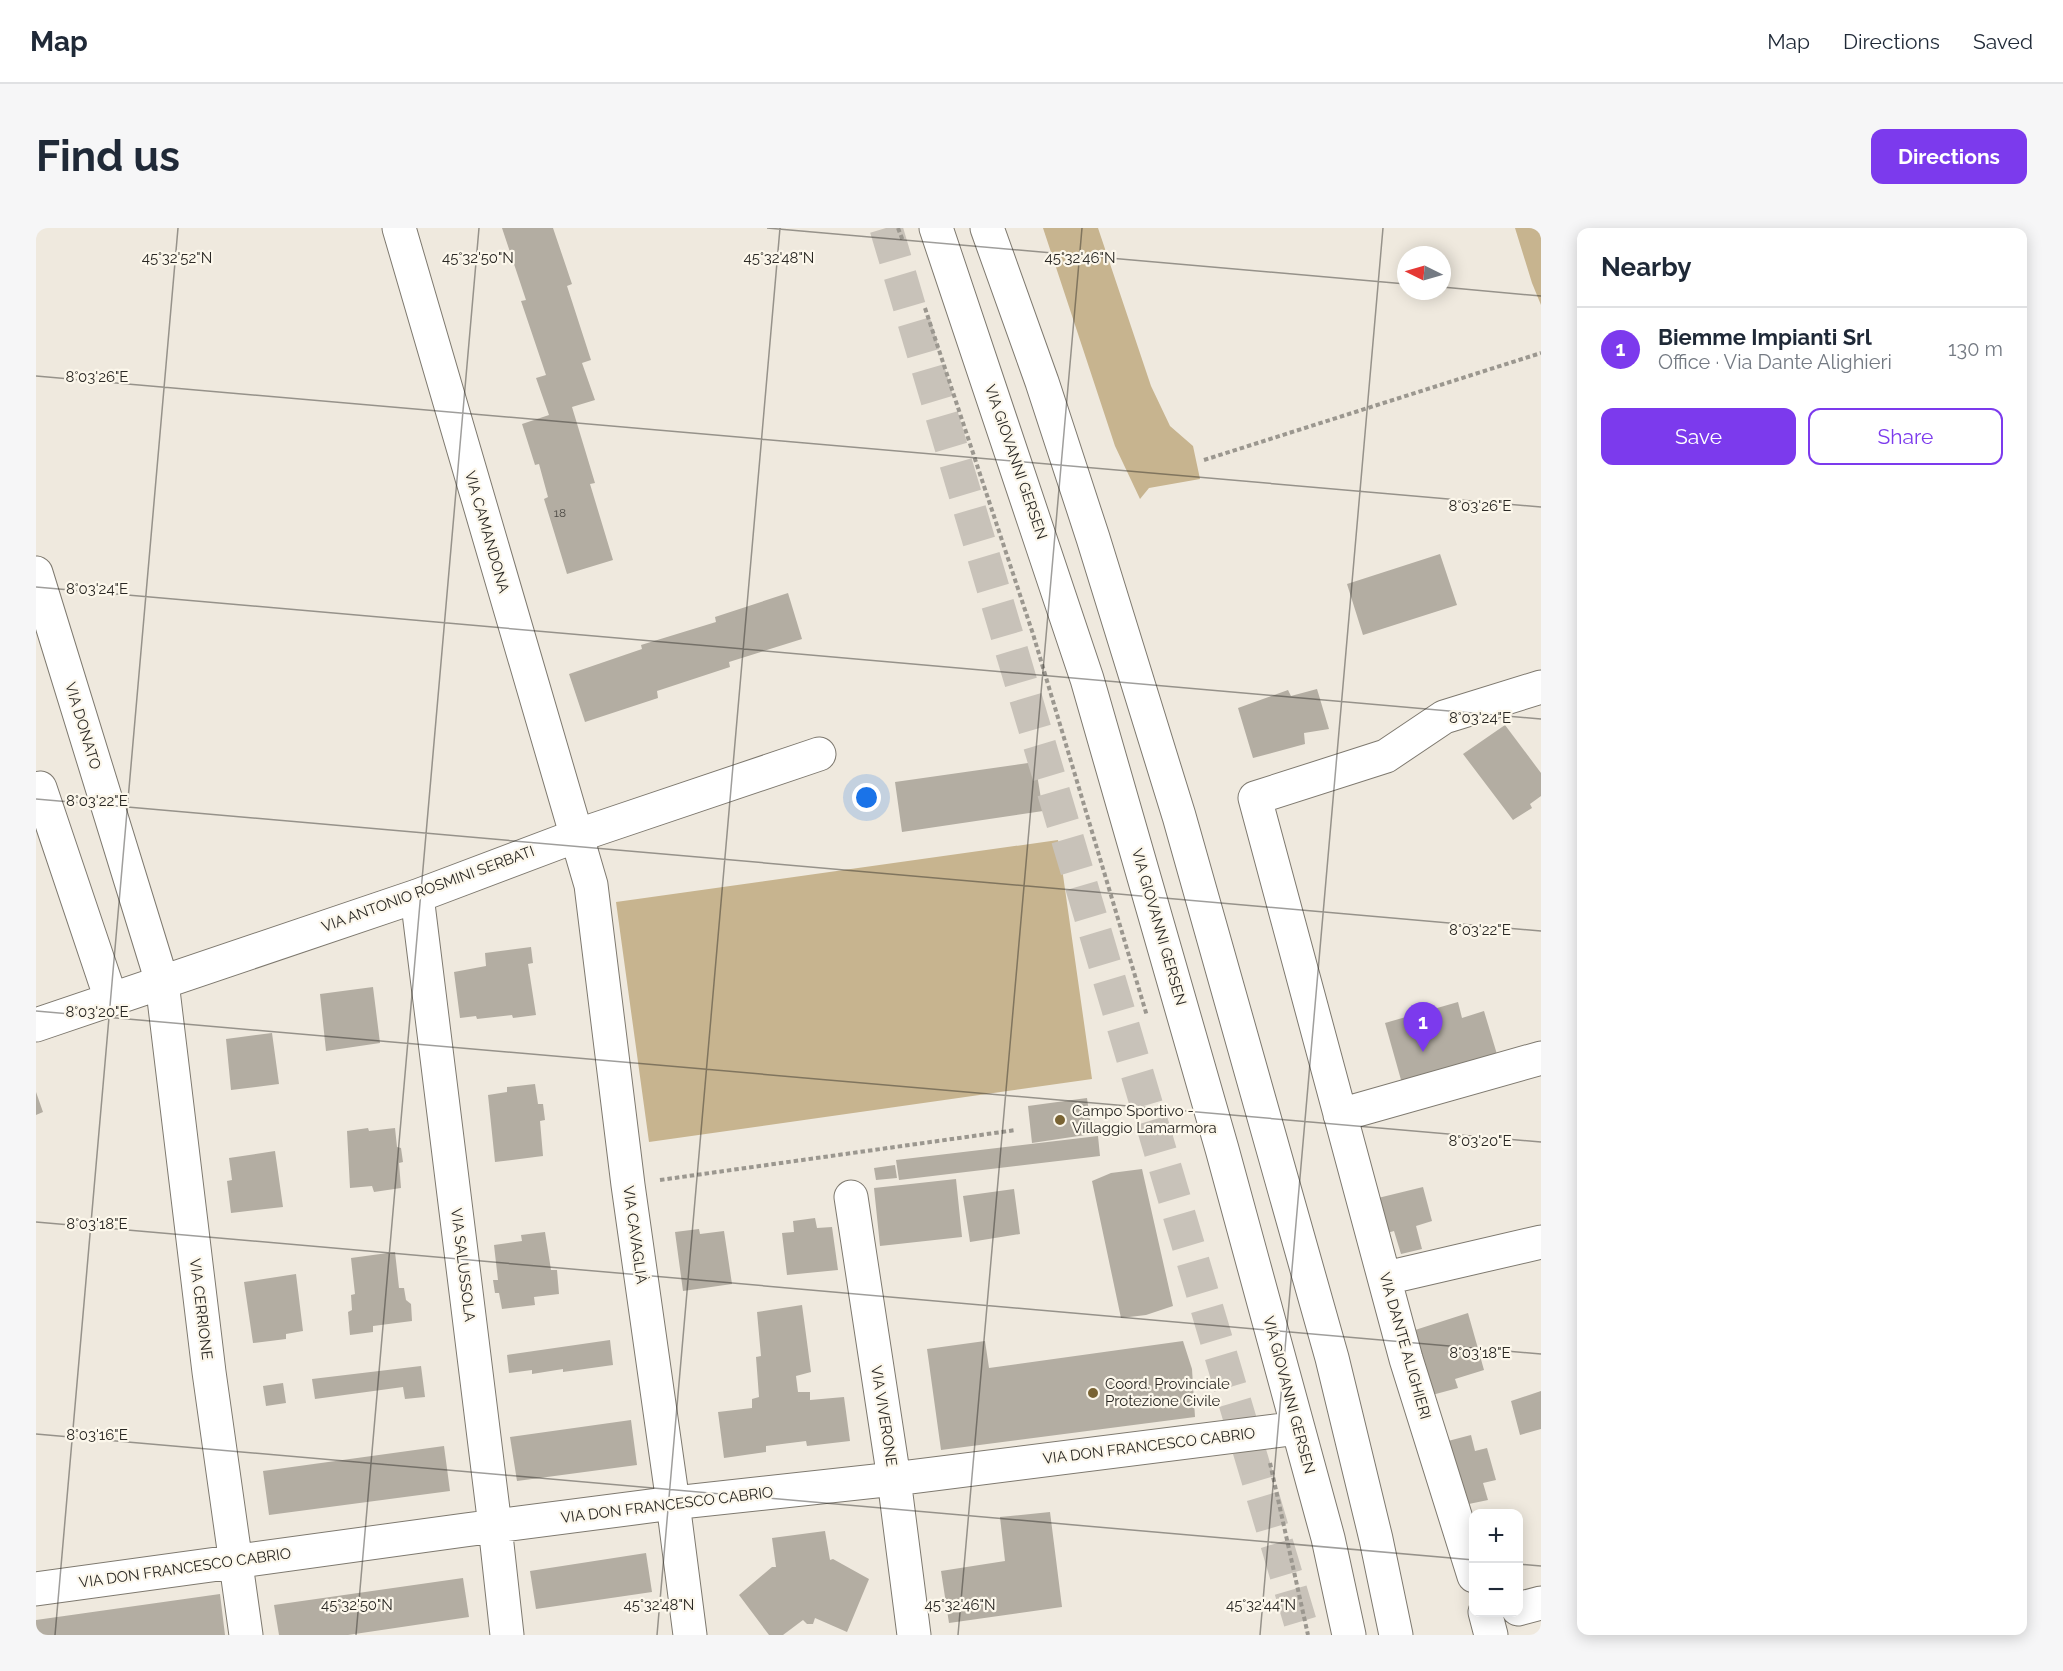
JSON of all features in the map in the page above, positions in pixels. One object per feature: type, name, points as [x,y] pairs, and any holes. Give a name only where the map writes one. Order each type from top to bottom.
[{"type":"street","name":"VIA CAMANDONA","points":[[399,228],[576,836]]},
{"type":"street","name":"VIA GIOVANNI GERSEN","points":[[936,228],[1087,679],[1222,1149],[1328,1538],[1348,1635]]},
{"type":"street","points":[[987,228],[1042,382],[1093,538],[1182,827],[1332,1358],[1376,1539],[1396,1635]]},
{"type":"street","name":"VIA DONATO","points":[[36,573],[162,982]]},
{"type":"street","name":"VIA DANTE ALIGHIERI","points":[[1469,1563],[1406,1359],[1255,798],[1386,756],[1444,717],[1541,687]]},
{"type":"street","name":"VIA ANTONIO ROSMINI SERBATI","points":[[36,1025],[417,896],[576,836],[819,754]]},
{"type":"street","points":[[40,788],[111,999]]},
{"type":"street","name":"VIA CAVAGLIÀ","points":[[576,836],[586,862],[591,885],[628,1185],[674,1503],[690,1635]]},
{"type":"street","name":"VIA SALUSSOLA","points":[[417,896],[507,1635]]},
{"type":"street","name":"VIA CERRIONE","points":[[162,982],[209,1372],[246,1635]]},
{"type":"street","points":[[1340,1115],[1541,1058]]},
{"type":"street","name":"VIA VIVERONE","points":[[851,1197],[894,1479],[914,1635]]},
{"type":"street","points":[[1386,1278],[1541,1242]]},
{"type":"street","name":"VIA DON FRANCESCO CABRIO","points":[[36,1589],[674,1503],[894,1479],[1298,1428]]},
{"type":"street","points":[[1523,1608],[1541,1603]]},
{"type":"path","points":[[898,228],[906,251]]},
{"type":"path","points":[[925,307],[1033,634],[1149,1025]]},
{"type":"path","points":[[1204,460],[1541,353]]},
{"type":"path","points":[[628,1185],[1016,1130]]},
{"type":"path","points":[[1263,1432],[1308,1635]]},
{"type":"shaded area","points":[[1043,228],[1098,228],[1151,386],[1170,426],[1193,446],[1200,479],[1149,488],[1140,499],[1115,446]]},
{"type":"shaded area","points":[[1515,228],[1541,228],[1541,305],[1532,283]]},
{"type":"shaded area","points":[[1058,840],[1092,1079],[649,1142],[616,902]]},
{"type":"building","points":[[502,228],[553,228],[572,284],[567,286],[591,360],[582,363],[595,400],[572,407],[595,483],[590,484],[613,560],[567,574],[544,499],[548,497],[539,464],[535,465],[522,424],[549,415],[536,378],[546,375],[521,301],[526,300]]},
{"type":"building","points":[[1440,554],[1457,605],[1363,635],[1347,584]]},
{"type":"building","points":[[788,593],[802,639],[729,662],[730,667],[657,691],[658,698],[585,722],[569,674],[642,649],[641,645],[716,622],[715,617]]},
{"type":"building","points":[[1317,689],[1329,729],[1304,733],[1305,744],[1253,758],[1238,708],[1288,690],[1291,696]]},
{"type":"building","points":[[1505,725],[1541,773],[1541,796],[1530,804],[1532,808],[1513,820],[1463,754]]},
{"type":"building","points":[[1035,762],[1043,811],[902,832],[895,782]]},
{"type":"building","points":[[531,947],[533,963],[528,964],[536,1015],[513,1018],[512,1015],[477,1019],[476,1016],[460,1018],[454,972],[486,966],[485,953]]},
{"type":"building","points":[[373,987],[380,1043],[326,1051],[320,994]]},
{"type":"building","points":[[1458,1002],[1462,1018],[1484,1011],[1499,1061],[1403,1087],[1385,1023]]},
{"type":"building","points":[[272,1033],[279,1084],[231,1090],[226,1039]]},
{"type":"building","points":[[535,1084],[538,1104],[543,1104],[545,1120],[540,1121],[543,1156],[495,1162],[488,1095],[507,1092],[507,1087]]},
{"type":"building","points":[[36,1092],[43,1112],[36,1115]]},
{"type":"building","name":"Campo Sportivo - Villaggio Lamarmora","points":[[1087,1098],[1092,1134],[1032,1143],[1028,1106]]},
{"type":"building","points":[[368,1128],[369,1131],[395,1128],[397,1147],[401,1148],[403,1162],[399,1163],[401,1188],[374,1192],[372,1186],[350,1188],[347,1131]]},
{"type":"building","points":[[1098,1136],[1100,1156],[899,1180],[896,1160]]},
{"type":"building","points":[[275,1151],[283,1207],[231,1213],[227,1181],[232,1180],[229,1158]]},
{"type":"building","points":[[895,1165],[897,1178],[876,1180],[874,1168]]},
{"type":"building","points":[[1142,1169],[1173,1306],[1146,1315],[1121,1318],[1092,1181],[1111,1173]]},
{"type":"building","points":[[956,1179],[962,1237],[880,1246],[874,1188]]},
{"type":"building","points":[[1423,1187],[1432,1221],[1416,1226],[1422,1249],[1401,1254],[1394,1231],[1387,1233],[1378,1198]]},
{"type":"building","points":[[1014,1189],[1020,1234],[970,1242],[963,1196]]},
{"type":"building","points":[[815,1218],[817,1228],[832,1227],[838,1270],[787,1275],[782,1233],[794,1232],[793,1221]]},
{"type":"building","points":[[699,1229],[700,1234],[724,1231],[732,1284],[683,1291],[675,1232]]},
{"type":"building","points":[[545,1232],[551,1270],[557,1270],[559,1294],[534,1297],[535,1305],[502,1309],[499,1293],[495,1293],[493,1280],[498,1280],[494,1245],[522,1241],[521,1235]]},
{"type":"building","points":[[395,1252],[399,1288],[404,1288],[406,1300],[411,1304],[412,1321],[373,1326],[373,1332],[350,1335],[348,1312],[352,1310],[351,1295],[355,1294],[351,1258]]},
{"type":"building","points":[[296,1274],[303,1331],[286,1334],[286,1339],[253,1343],[244,1282]]},
{"type":"building","points":[[802,1305],[811,1372],[796,1376],[798,1392],[810,1392],[810,1400],[844,1397],[850,1441],[807,1446],[806,1441],[766,1446],[766,1452],[724,1458],[718,1412],[752,1408],[752,1399],[759,1397],[756,1357],[761,1356],[757,1312]]},
{"type":"building","points":[[1468,1313],[1484,1370],[1455,1379],[1458,1388],[1432,1395],[1412,1331]]},
{"type":"building","points":[[610,1340],[613,1365],[563,1372],[563,1369],[532,1374],[532,1370],[509,1373],[507,1355]]},
{"type":"building","name":"Coord. Provinciale Protezione Civile","points":[[985,1341],[989,1368],[1183,1341],[1192,1369],[1195,1417],[941,1450],[927,1349]]},
{"type":"building","points":[[421,1366],[425,1397],[405,1399],[403,1387],[315,1399],[312,1379]]},
{"type":"building","points":[[283,1383],[286,1403],[266,1406],[263,1386]]},
{"type":"building","points":[[1541,1391],[1541,1429],[1520,1435],[1511,1401]]},
{"type":"building","points":[[631,1420],[637,1465],[517,1481],[510,1437]]},
{"type":"building","points":[[1471,1435],[1475,1451],[1487,1448],[1496,1480],[1483,1483],[1488,1500],[1464,1505],[1448,1441]]},
{"type":"building","points":[[444,1446],[450,1491],[269,1515],[263,1471]]},
{"type":"building","points":[[1050,1512],[1062,1607],[949,1623],[941,1571],[1005,1561],[1000,1517]]},
{"type":"building","points":[[825,1531],[830,1560],[833,1559],[869,1579],[847,1632],[815,1618],[813,1624],[807,1624],[803,1620],[783,1635],[769,1635],[739,1595],[772,1567],[776,1567],[772,1538]]},
{"type":"building","points":[[646,1553],[652,1592],[536,1609],[530,1571]]},
{"type":"building","points":[[463,1578],[469,1617],[348,1635],[279,1635],[274,1605]]},
{"type":"building","points":[[220,1594],[225,1635],[36,1635],[36,1620]]},
{"type":"tunnel","points":[[886,228],[1304,1635]]},
{"type":"place","name":"Biemme Impianti Srl","points":[[1423,1052]]},
{"type":"place","name":"Campo Sportivo - Villaggio Lamarmora","points":[[1060,1120]]},
{"type":"place","name":"Coord. Provinciale Protezione Civile","points":[[1093,1393]]}]
